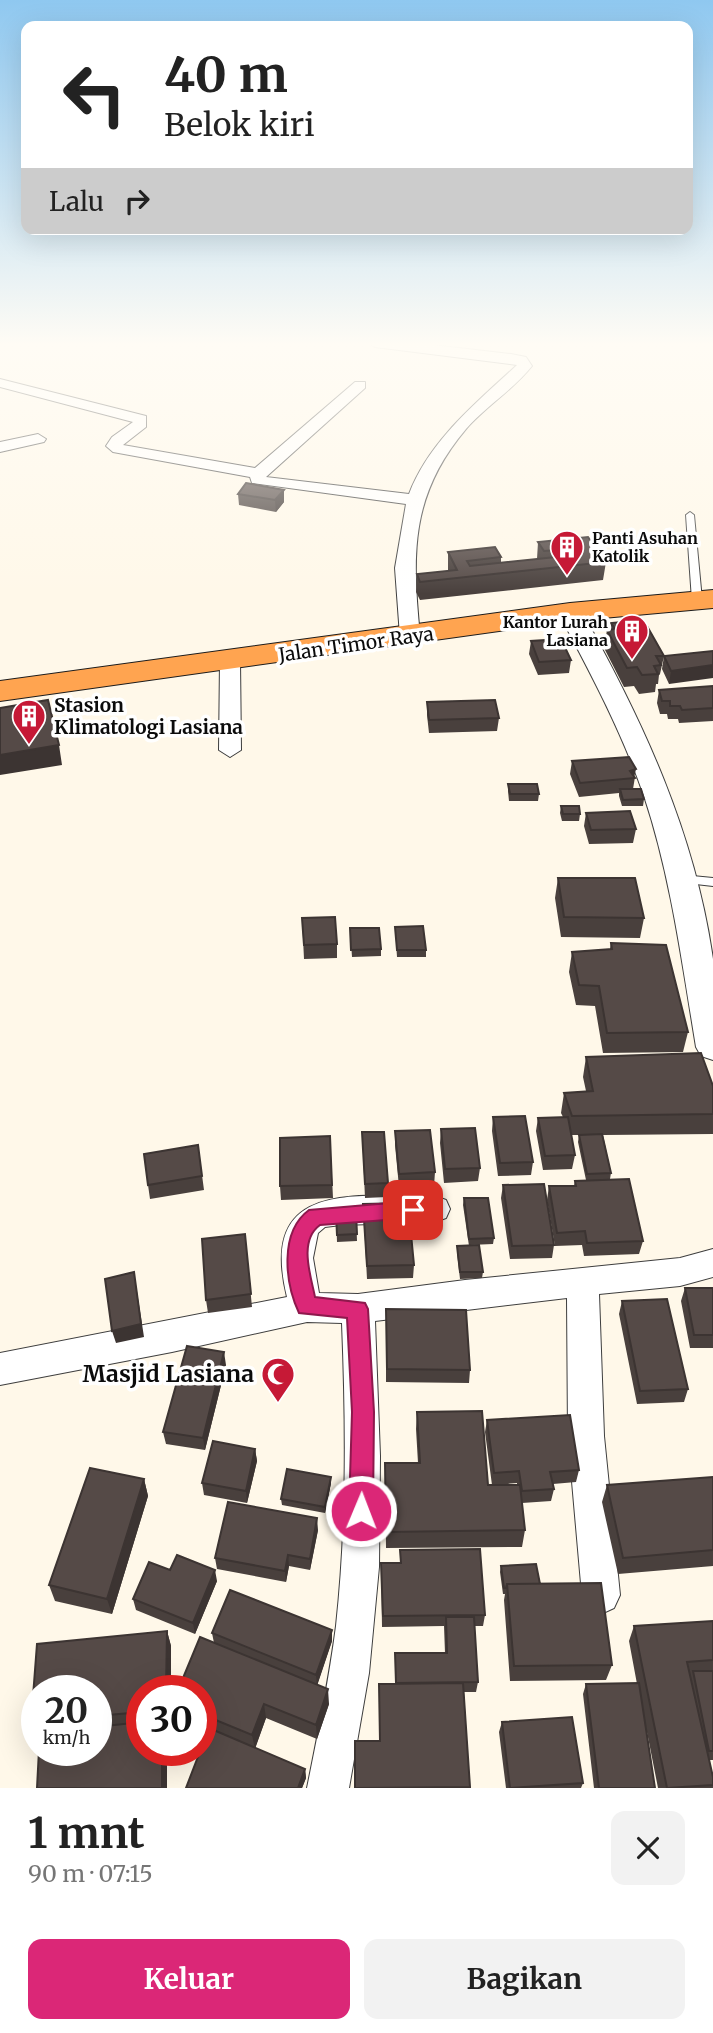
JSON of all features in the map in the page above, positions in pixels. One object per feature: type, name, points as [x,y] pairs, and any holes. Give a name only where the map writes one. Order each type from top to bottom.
[{"type":"highway","name":"Jalan Timor Raya","points":[[0,691],[570,612],[705,599]]},
{"type":"street","points":[[137,426],[114,446],[258,474]]},
{"type":"street","points":[[313,426],[256,478],[275,484],[415,500]]},
{"type":"street","points":[[410,636],[404,568],[415,500],[435,457],[460,426]]},
{"type":"street","points":[[0,447],[38,439]]},
{"type":"street","points":[[570,612],[630,726],[667,824],[681,879],[713,1047]]},
{"type":"street","points":[[230,661],[230,750]]},
{"type":"street","points":[[307,1307],[296,1254],[307,1223],[316,1216],[435,1209]]},
{"type":"street","points":[[0,1369],[172,1337],[307,1307],[358,1309],[465,1294],[680,1272],[713,1263]]},
{"type":"street","points":[[583,1283],[586,1436],[601,1595]]},
{"type":"street","points":[[328,1788],[357,1603],[363,1412],[358,1309]]},
{"type":"lane","points":[[690,516],[705,599]]},
{"type":"lane","points":[[681,879],[713,882]]},
{"type":"building","points":[[246,483],[284,490],[275,500],[238,494]]},
{"type":"building","points":[[588,537],[606,562],[420,582],[417,574],[457,570],[448,552],[495,547],[501,557],[467,561],[470,566],[576,555],[572,549],[544,551],[538,542]]},
{"type":"building","points":[[633,621],[636,627],[647,626],[664,656],[656,656],[661,665],[654,666],[658,674],[642,675],[637,667],[627,668],[607,630],[615,629],[611,623]]},
{"type":"building","points":[[561,639],[571,660],[539,662],[531,641]]},
{"type":"building","points":[[713,651],[713,665],[671,671],[664,656]]},
{"type":"building","points":[[713,686],[713,708],[682,710],[680,706],[670,706],[670,701],[662,701],[659,690]]},
{"type":"building","points":[[48,700],[59,745],[0,755],[0,708]]},
{"type":"building","points":[[495,700],[499,718],[429,720],[427,702]]},
{"type":"building","points":[[629,757],[636,769],[630,771],[635,778],[580,783],[572,761]]},
{"type":"building","points":[[508,784],[537,784],[539,794],[510,794]]},
{"type":"building","points":[[620,789],[641,789],[644,799],[623,800]]},
{"type":"building","points":[[561,806],[579,806],[580,814],[563,814]]},
{"type":"building","points":[[630,811],[636,829],[591,830],[586,813]]},
{"type":"building","points":[[558,878],[635,878],[644,918],[564,917]]},
{"type":"building","points":[[335,917],[337,944],[304,945],[302,918]]},
{"type":"building","points":[[423,926],[426,950],[397,950],[395,927]]},
{"type":"building","points":[[350,928],[379,928],[381,949],[351,950]]},
{"type":"building","points":[[611,943],[666,945],[688,1032],[607,1033],[599,986],[579,985],[572,952],[612,949]]},
{"type":"building","points":[[701,1053],[713,1086],[713,1114],[572,1116],[564,1093],[593,1091],[586,1057]]},
{"type":"building","points":[[525,1116],[533,1162],[500,1163],[493,1117]]},
{"type":"building","points":[[568,1117],[575,1155],[545,1156],[538,1118]]},
{"type":"building","points":[[475,1128],[480,1168],[445,1169],[441,1129]]},
{"type":"building","points":[[430,1130],[435,1172],[399,1174],[395,1131]]},
{"type":"building","points":[[362,1132],[384,1132],[388,1183],[365,1184]]},
{"type":"building","points":[[602,1134],[611,1173],[587,1174],[579,1135]]},
{"type":"building","points":[[330,1136],[332,1185],[280,1186],[280,1138]]},
{"type":"building","points":[[198,1145],[202,1176],[148,1185],[144,1154]]},
{"type":"building","points":[[629,1179],[643,1241],[587,1243],[585,1231],[557,1233],[549,1186],[576,1186],[575,1181]]},
{"type":"building","points":[[544,1184],[554,1245],[512,1246],[503,1185]]},
{"type":"building","points":[[464,1198],[488,1198],[494,1238],[469,1239]]},
{"type":"building","points":[[408,1203],[414,1265],[367,1266],[363,1204]]},
{"type":"building","points":[[336,1213],[356,1213],[357,1234],[337,1235]]},
{"type":"building","points":[[245,1234],[251,1294],[206,1300],[202,1239]]},
{"type":"building","points":[[479,1245],[483,1272],[460,1272],[457,1246]]},
{"type":"building","points":[[134,1272],[141,1324],[112,1331],[105,1279]]},
{"type":"building","points":[[685,1288],[713,1288],[713,1335],[694,1335]]},
{"type":"building","points":[[667,1299],[688,1389],[640,1391],[622,1301]]},
{"type":"building","points":[[386,1309],[466,1310],[470,1370],[387,1369]]},
{"type":"building","points":[[187,1346],[224,1352],[203,1438],[163,1432]]},
{"type":"building","points":[[482,1411],[488,1485],[520,1485],[525,1530],[386,1532],[385,1463],[420,1463],[417,1412]]},
{"type":"building","points":[[570,1415],[579,1470],[550,1472],[554,1489],[522,1491],[519,1471],[494,1473],[487,1420]]},
{"type":"building","points":[[213,1441],[255,1449],[246,1491],[202,1483]]},
{"type":"building","points":[[90,1468],[144,1479],[107,1599],[49,1585]]},
{"type":"building","points":[[287,1469],[331,1477],[325,1507],[281,1499]]},
{"type":"building","points":[[713,1477],[713,1550],[623,1558],[607,1485]]},
{"type":"building","points":[[228,1502],[317,1518],[310,1559],[288,1555],[285,1571],[215,1558]]},
{"type":"building","points":[[480,1549],[485,1615],[383,1616],[381,1563],[401,1563],[400,1550]]},
{"type":"building","points":[[177,1555],[215,1570],[193,1623],[133,1599],[149,1562],[170,1570]]},
{"type":"building","points":[[536,1564],[540,1584],[507,1584],[504,1588],[501,1566]]},
{"type":"building","points":[[601,1583],[612,1665],[514,1666],[507,1584]]},
{"type":"building","points":[[230,1590],[332,1630],[316,1675],[212,1633]]},
{"type":"building","points":[[446,1617],[474,1617],[478,1682],[396,1683],[395,1653],[447,1653]]},
{"type":"building","points":[[713,1621],[713,1660],[687,1662],[713,1785],[667,1788],[634,1626]]},
{"type":"building","points":[[167,1631],[166,1675],[126,1675],[126,1713],[112,1715],[112,1675],[35,1675],[37,1644]]},
{"type":"building","points":[[200,1637],[328,1689],[316,1725],[264,1704],[252,1735],[217,1721],[217,1675],[184,1675]]},
{"type":"building","points":[[693,1671],[713,1671],[713,1751],[709,1751]]},
{"type":"building","points":[[463,1683],[470,1787],[355,1788],[355,1741],[380,1741],[379,1684]]},
{"type":"building","points":[[639,1683],[655,1788],[599,1788],[586,1684]]},
{"type":"building","points":[[572,1717],[583,1783],[510,1788],[502,1722]]},
{"type":"building","points":[[126,1724],[126,1766],[162,1766],[162,1788],[37,1788],[38,1766],[112,1766],[112,1725]]},
{"type":"building","points":[[217,1731],[305,1769],[298,1788],[186,1788],[194,1766],[217,1766]]},
{"type":"place","name":"Panti Asuhan Katolik","points":[[567,577]]},
{"type":"place","name":"Kantor Lurah Lasiana","points":[[632,661]]},
{"type":"place","name":"Stasion Klimatologi Lasiana","points":[[29,746]]},
{"type":"place","name":"Masjid Lasiana","points":[[278,1404]]},
{"type":"route","points":[[361,1511],[363,1412],[358,1309],[307,1307],[302,1294],[296,1254],[307,1223],[316,1216],[413,1210]]}]
